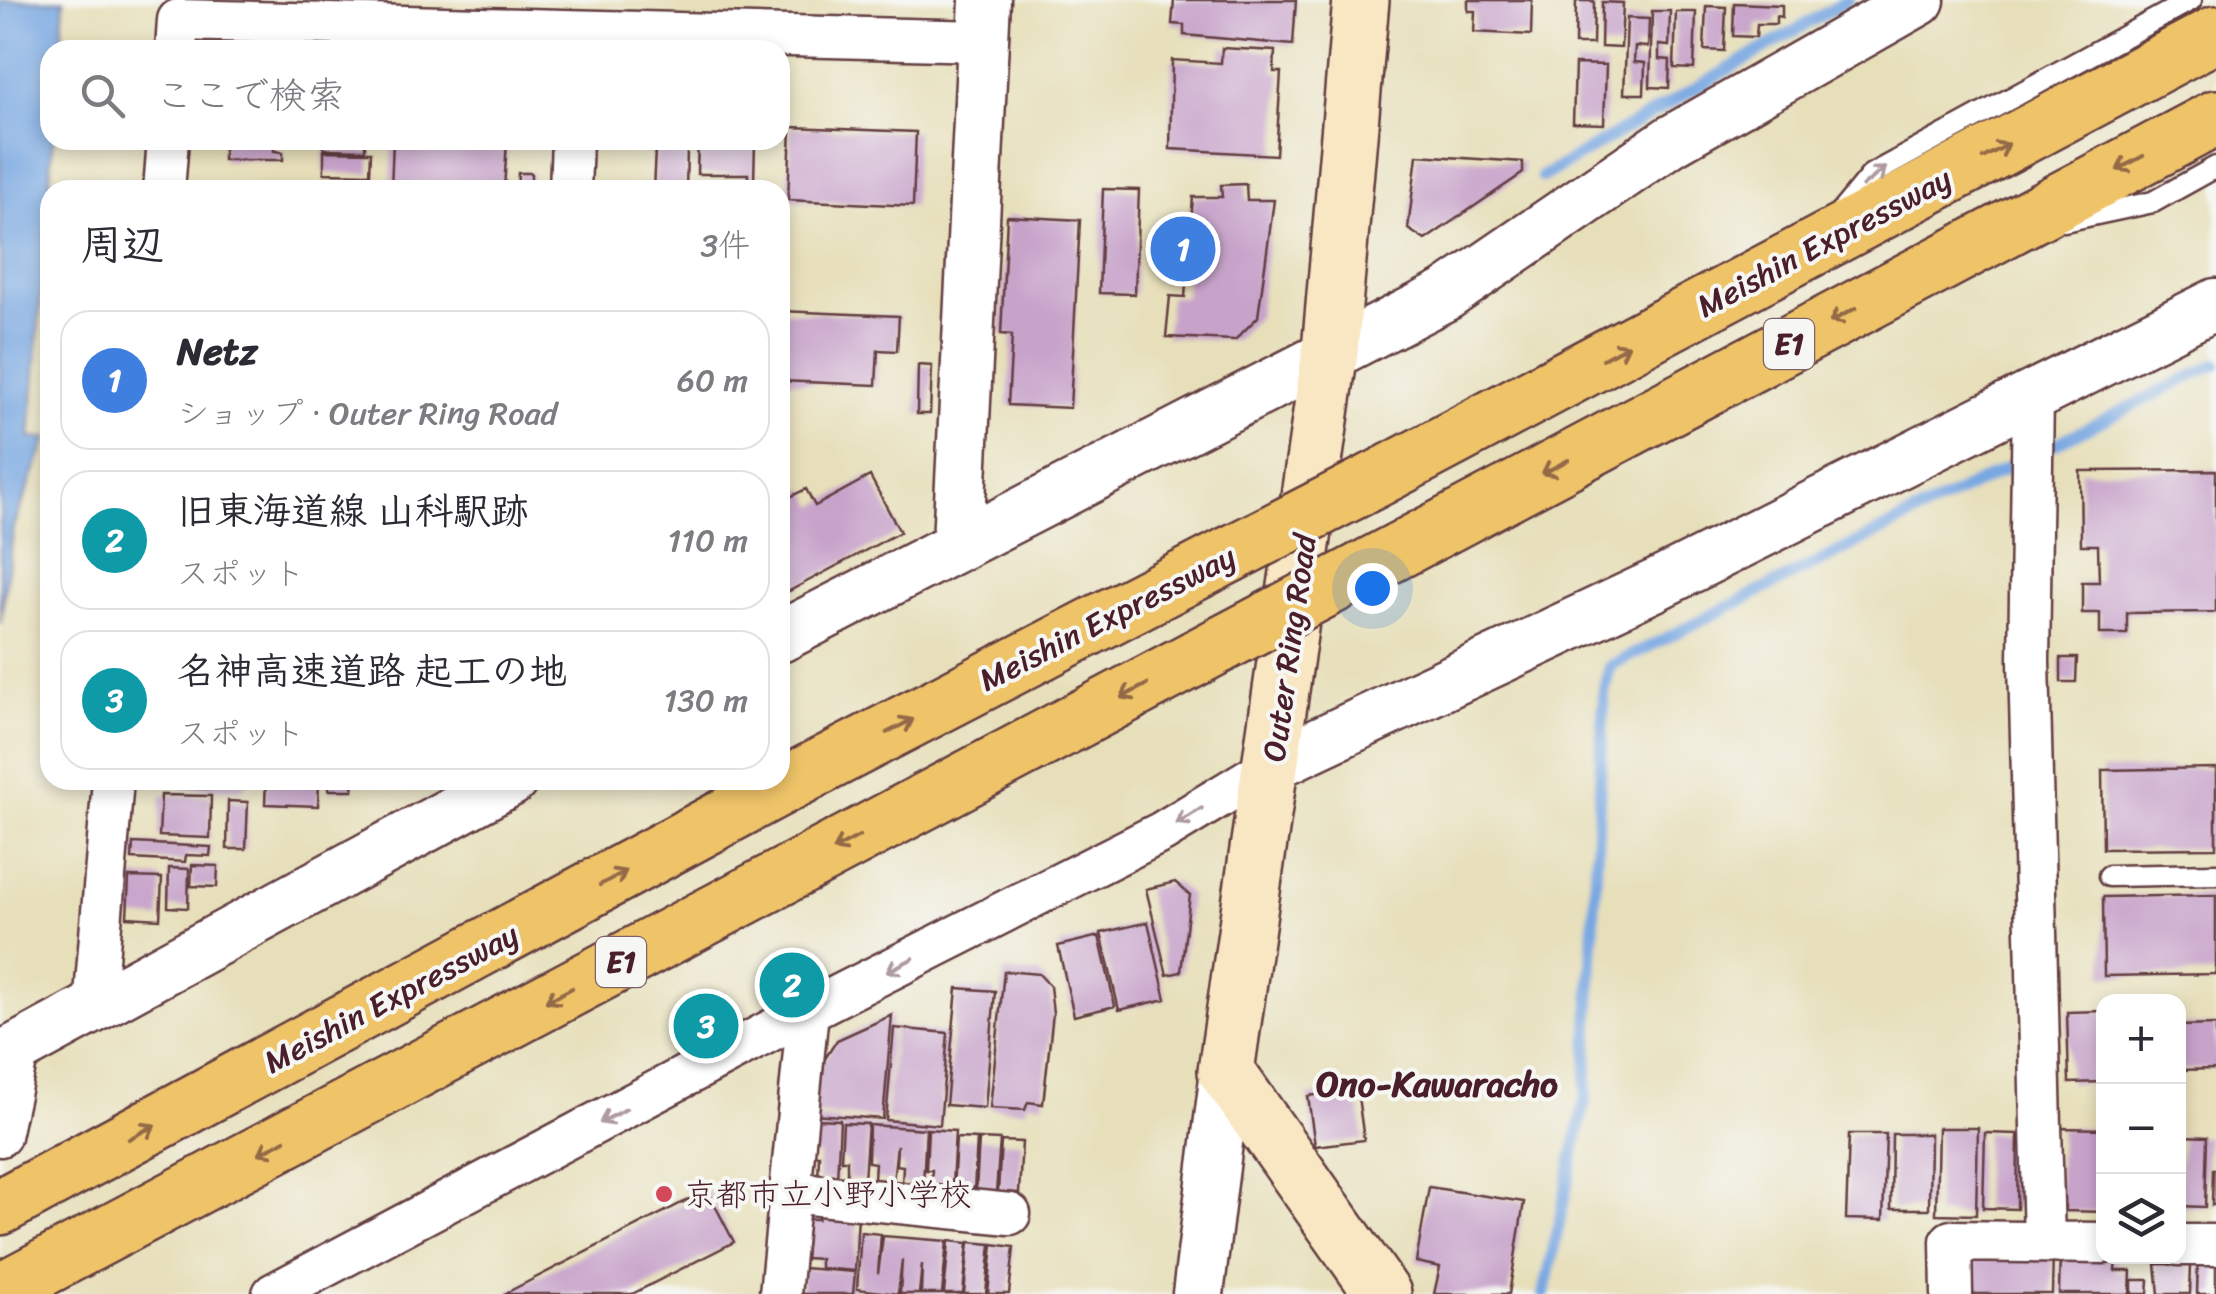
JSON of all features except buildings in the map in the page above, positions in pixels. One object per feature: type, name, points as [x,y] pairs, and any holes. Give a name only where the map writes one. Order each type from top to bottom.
[{"type":"highway","name":"Meishin Expressway","points":[[790,782],[1375,480],[2216,34]]},
{"type":"highway","name":"E1","points":[[11,1285],[2216,118]]},
{"type":"highway","name":"Meishin Expressway","points":[[0,1207],[775,790]]},
{"type":"main road","name":"Outer Ring Road","points":[[1226,1071],[1330,351],[1362,0]]},
{"type":"main road","points":[[1226,1071],[1383,1294]]},
{"type":"street","points":[[790,632],[1446,294],[1671,141],[1919,0]]},
{"type":"street","points":[[177,40],[178,20],[575,40],[984,21],[958,542]]},
{"type":"street","points":[[165,180],[167,150]]},
{"type":"street","points":[[570,180],[572,150]]},
{"type":"street","points":[[273,1294],[808,1011],[1162,832],[1272,765],[1545,640],[2033,396],[2213,311]]},
{"type":"street","points":[[2033,396],[2029,660],[2044,1242]]},
{"type":"street","points":[[94,1008],[112,790]]},
{"type":"street","points":[[0,1136],[10,1053],[494,790]]},
{"type":"street","points":[[780,1294],[808,1011]]},
{"type":"street","name":"Outer Ring Road","points":[[1198,1294],[1226,1071]]},
{"type":"street","points":[[790,1192],[1010,1214]]},
{"type":"street","points":[[1952,1294],[1951,1241],[2096,1243]]},
{"type":"street","points":[[2186,1244],[2216,1245]]},
{"type":"lane","points":[[1810,249],[1872,174],[2191,0]]},
{"type":"lane","points":[[1989,238],[2152,202],[2216,167]]},
{"type":"lane","points":[[2109,876],[2216,874]]},
{"type":"water","points":[[0,0],[64,0],[62,40],[40,40],[40,150],[52,150],[50,180],[40,180],[40,308],[30,438],[40,438],[40,457],[14,526],[0,624]]},
{"type":"waterway","points":[[1542,177],[1848,0]]},
{"type":"waterway","points":[[1544,1294],[1586,1095],[1604,693],[1610,666],[2216,364]]},
{"type":"place","name":"Netz","points":[[1183,249]]},
{"type":"place","name":"旧東海道線 山科駅跡","points":[[792,985]]},
{"type":"place","name":"名神高速道路 起工の地","points":[[706,1026]]},
{"type":"place","name":"京都市立小野小学校","points":[[664,1194]]},
{"type":"district","name":"Ono-Kawaracho","points":[[1437,1084]]}]
